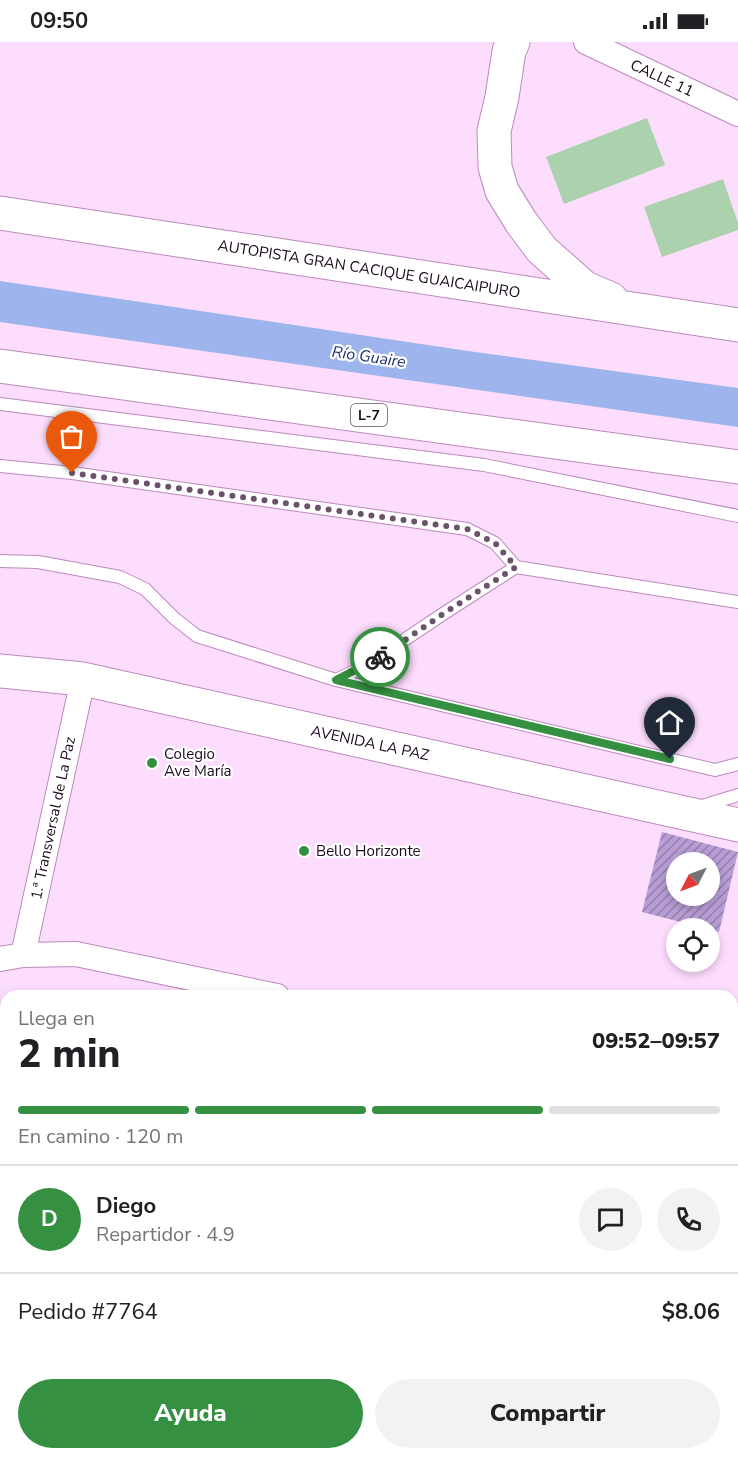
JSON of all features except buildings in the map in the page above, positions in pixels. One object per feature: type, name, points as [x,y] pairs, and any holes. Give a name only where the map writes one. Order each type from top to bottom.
[{"type":"main road","points":[[513,42],[494,131],[495,167],[502,190],[520,222],[542,250],[568,274],[585,288],[634,309]]},
{"type":"main road","name":"AUTOPISTA GRAN CACIQUE GUAICAIPURO","points":[[0,213],[738,325]]},
{"type":"main road","name":"L-7","points":[[0,366],[738,466]]},
{"type":"main road","name":"AVENIDA LA PAZ","points":[[0,671],[83,680],[738,825]]},
{"type":"street","name":"CALLE 11","points":[[586,42],[738,114]]},
{"type":"street","name":"1.ª Transversal de La Paz","points":[[11,957],[83,680]]},
{"type":"street","points":[[11,957],[76,954],[248,990]]},
{"type":"lane","points":[[0,404],[484,465],[738,516]]},
{"type":"lane","points":[[0,466],[72,473],[467,529],[495,543],[516,567],[738,602]]},
{"type":"lane","points":[[0,561],[38,561],[120,577],[145,589],[174,618],[197,636],[336,680],[715,770],[738,764]]},
{"type":"lane","points":[[336,680],[367,665],[516,567]]},
{"type":"lane","points":[[684,812],[738,795]]},
{"type":"green space","points":[[647,118],[665,165],[564,204],[546,157]]},
{"type":"green space","points":[[723,179],[738,223],[738,230],[662,257],[644,207]]},
{"type":"water","name":"Río Guaire","points":[[0,281],[468,351],[738,388],[738,427],[0,322]]},
{"type":"way so far","points":[[72,473],[467,529],[495,543],[516,567],[380,657]]},
{"type":"place","name":"Colegio Ave María","points":[[152,763]]},
{"type":"place","name":"Bello Horizonte","points":[[304,851]]},
{"type":"route","points":[[380,657],[336,680],[670,759]]}]
